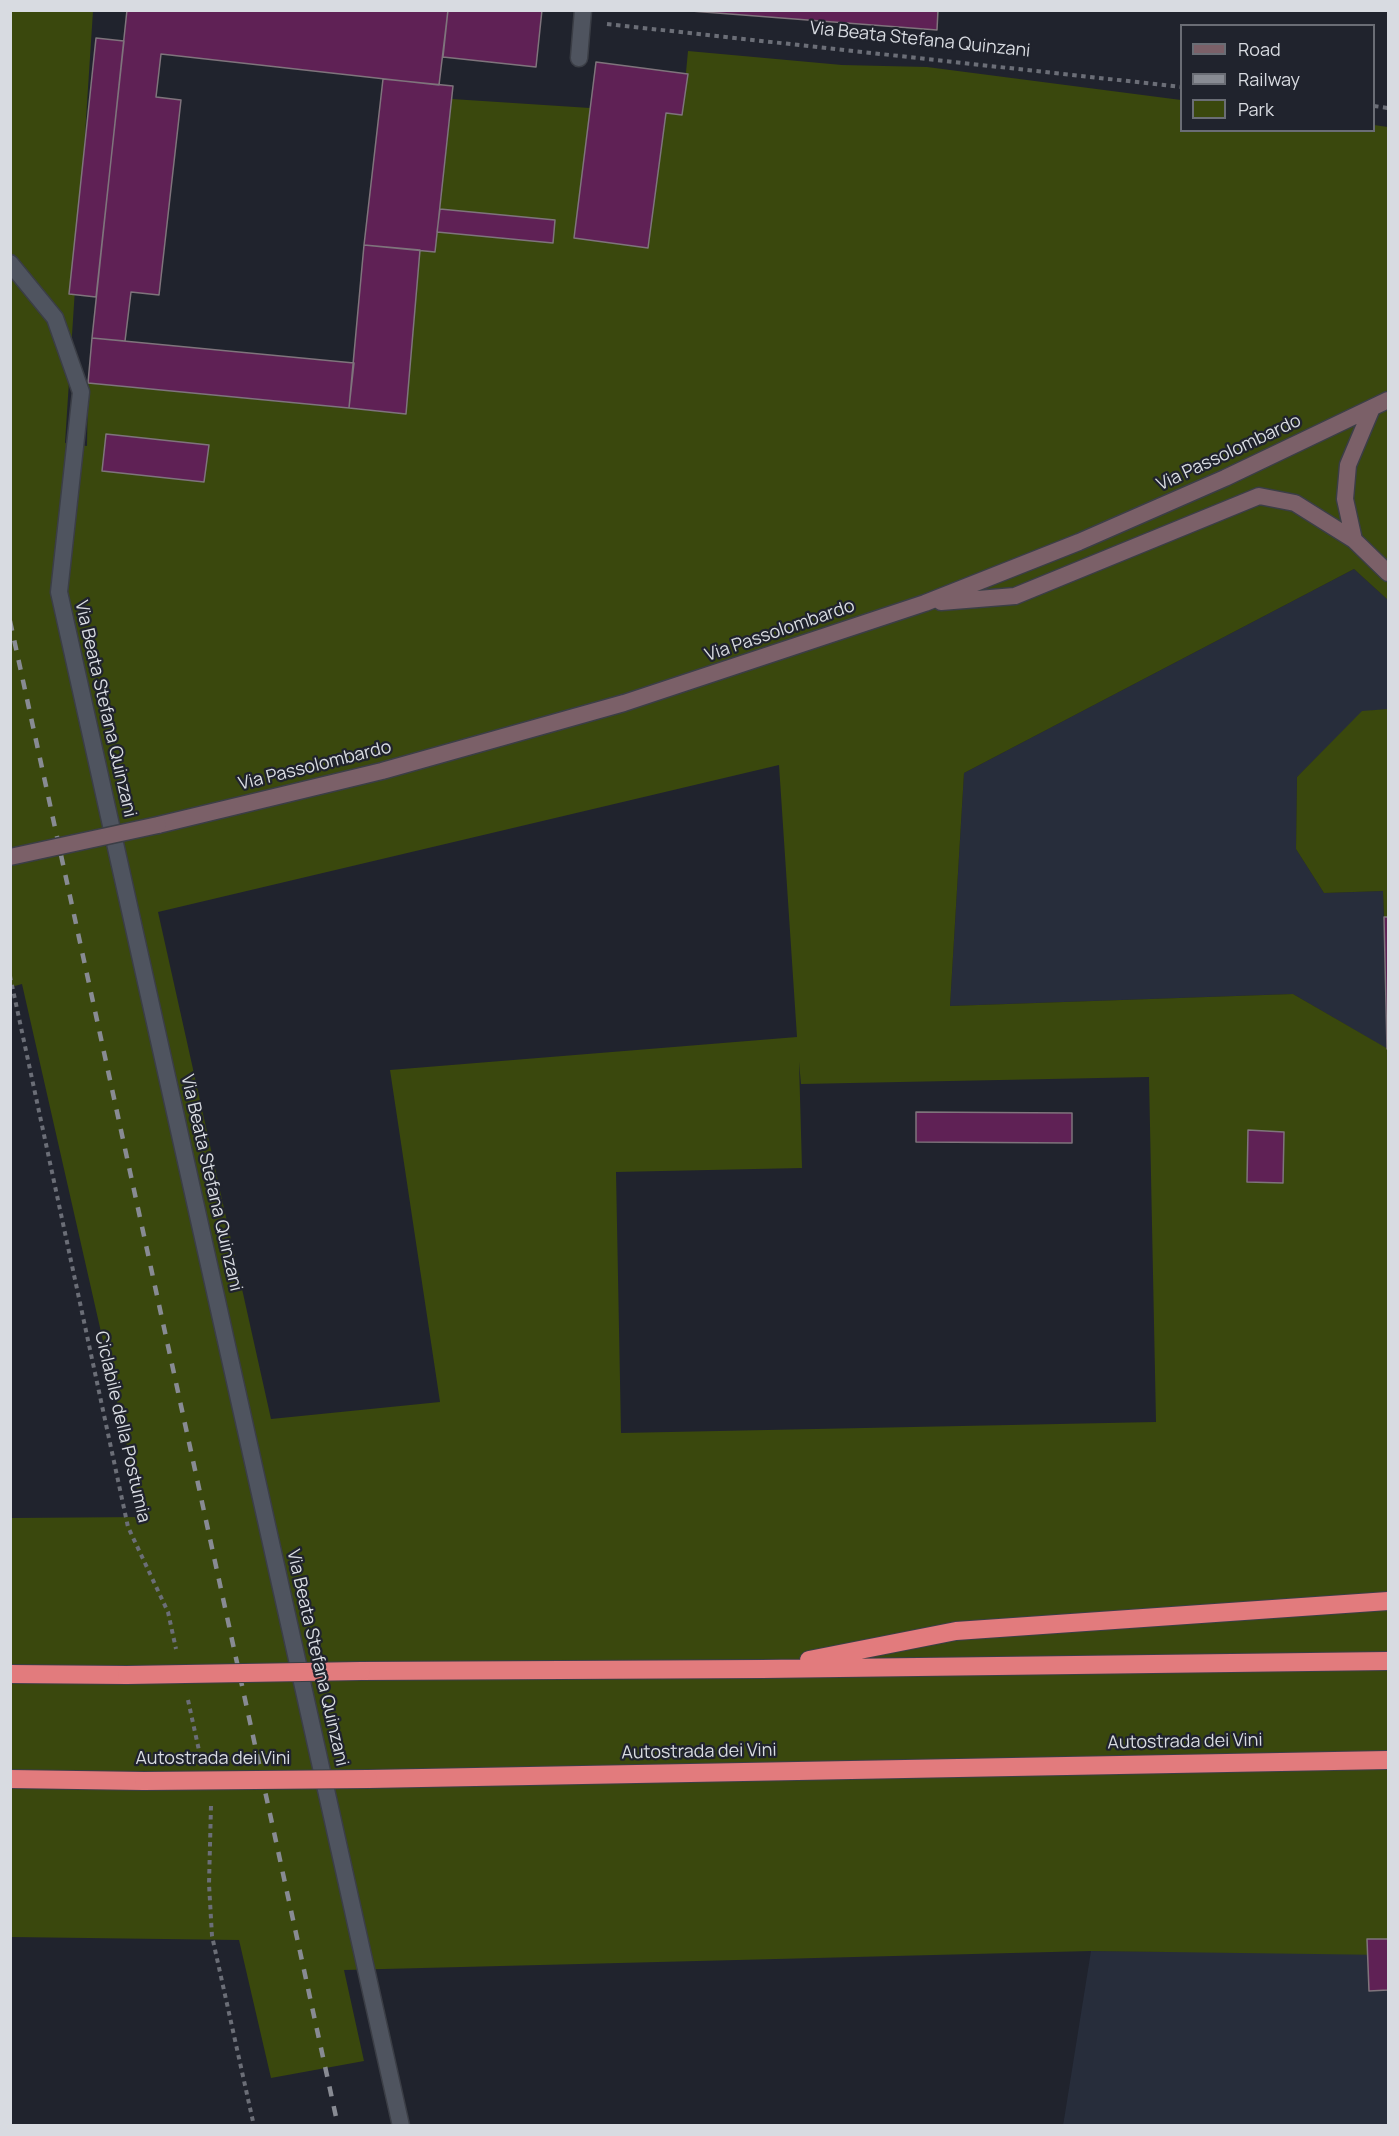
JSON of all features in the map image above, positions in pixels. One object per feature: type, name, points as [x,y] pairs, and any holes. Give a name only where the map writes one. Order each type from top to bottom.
[{"type":"highway","points":[[762,1669],[956,1631],[1384,1599]]},
{"type":"highway","points":[[10,1674],[127,1675],[1389,1661]]},
{"type":"highway","points":[[1340,1760],[1389,1767]]},
{"type":"highway","name":"Autostrada dei Vini","points":[[10,1779],[144,1781],[368,1779],[1389,1760]]},
{"type":"main road","name":"Via Passolombardo","points":[[10,857],[158,825],[382,771],[624,703],[925,603],[1079,542],[1225,478],[1389,400]]},
{"type":"main road","points":[[1354,540],[1345,499],[1348,465],[1372,408]]},
{"type":"main road","points":[[925,603],[1015,596],[1259,496],[1295,503],[1354,540],[1389,573]]},
{"type":"lane","points":[[579,58],[582,16]]},
{"type":"lane","name":"Via Beata Stefana Quinzani","points":[[10,263],[55,318],[81,392],[59,592],[401,2126]]},
{"type":"path","name":"Via Beata Stefana Quinzani","points":[[582,16],[966,65],[1180,87]]},
{"type":"path","points":[[10,888],[10,915]]},
{"type":"path","name":"Ciclabile della Postumia","points":[[10,976],[128,1527],[168,1612],[178,1656]]},
{"type":"path","points":[[185,1689],[202,1767]]},
{"type":"path","points":[[210,1800],[212,1811],[209,1884],[212,1936],[255,2126]]},
{"type":"shaded area","points":[[1354,569],[1388,600],[1388,709],[1362,712],[1297,777],[1296,849],[1324,893],[1383,891],[1387,1049],[1293,994],[950,1006],[964,773]]},
{"type":"shaded area","points":[[1091,1951],[1388,1953],[1388,2125],[1063,2126]]},
{"type":"green space","points":[[11,11],[93,11],[65,443],[87,446],[88,383],[406,414],[420,250],[435,252],[452,99],[590,108],[574,238],[648,248],[666,113],[682,115],[688,51],[842,65],[927,67],[1180,100],[1180,132],[1375,132],[1375,125],[1388,127],[1388,600],[1354,569],[964,773],[950,1006],[1293,994],[1388,1049],[1388,1955],[1091,1951],[344,1970],[364,2061],[271,2078],[239,1940],[11,1937],[11,1518],[143,1517],[22,984],[11,987]],"holes":[[[779,765],[797,1037],[390,1070],[440,1402],[271,1419],[158,912]],[[799,1062],[801,1084],[1149,1077],[1156,1422],[621,1433],[616,1172],[802,1168]]]},
{"type":"green space","points":[[1388,709],[1388,917],[1384,917],[1383,891],[1324,893],[1296,849],[1297,777],[1362,711]]},
{"type":"building","points":[[127,10],[448,10],[439,85],[161,54],[156,97],[181,100],[159,295],[131,292],[125,341],[92,338]]},
{"type":"building","points":[[448,10],[542,10],[536,67],[443,57]]},
{"type":"building","points":[[678,10],[938,10],[937,30]]},
{"type":"building","points":[[96,38],[124,41],[96,297],[69,294]]},
{"type":"building","points":[[596,62],[688,74],[682,115],[666,113],[648,248],[574,238]]},
{"type":"building","points":[[383,79],[453,86],[435,252],[364,245]]},
{"type":"building","points":[[440,209],[555,220],[553,243],[437,232]]},
{"type":"building","points":[[364,245],[420,250],[406,414],[349,408]]},
{"type":"building","points":[[92,338],[354,363],[349,408],[88,383]]},
{"type":"building","points":[[106,434],[209,445],[204,482],[102,471]]},
{"type":"building","points":[[1384,917],[1388,917],[1388,1049],[1387,1049]]},
{"type":"building","points":[[916,1112],[1072,1113],[1072,1143],[916,1142]]},
{"type":"building","points":[[1248,1130],[1284,1132],[1283,1183],[1247,1182]]},
{"type":"building","points":[[1367,1939],[1388,1939],[1388,1990],[1369,1991]]},
{"type":"railway","points":[[10,621],[338,2126]]}]
